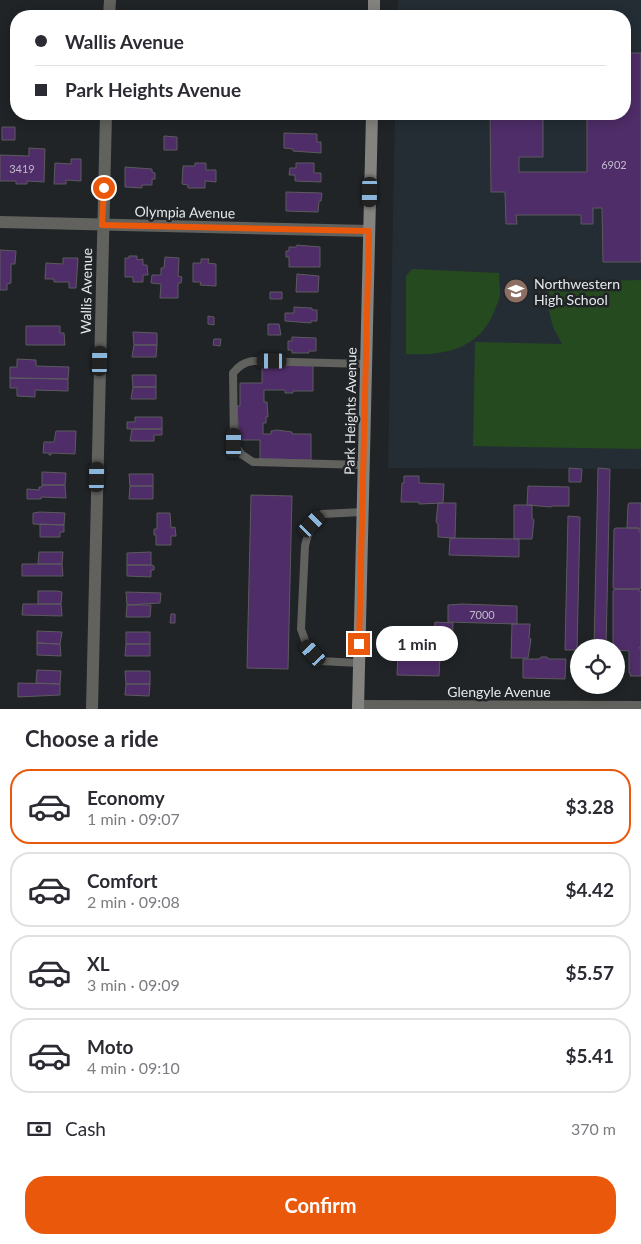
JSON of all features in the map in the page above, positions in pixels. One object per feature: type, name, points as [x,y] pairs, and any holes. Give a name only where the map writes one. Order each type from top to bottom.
[{"type":"main road","name":"Park Heights Avenue","points":[[358,707],[372,120]]},
{"type":"street","name":"Wallis Avenue","points":[[92,709],[106,120]]},
{"type":"street","name":"Olympia Avenue","points":[[0,222],[369,231]]},
{"type":"street","name":"Glengyle Avenue","points":[[358,707],[641,707]]},
{"type":"lane","points":[[364,465],[253,462],[241,454],[234,443],[233,373],[246,362],[254,361],[366,364]]},
{"type":"lane","points":[[359,663],[320,661],[306,646],[301,629],[305,546],[312,524],[322,514],[362,512]]},
{"type":"shaded area","name":"Northwestern High School","points":[[398,0],[641,0],[641,469],[388,468],[395,120],[631,120],[631,10],[397,10]]},
{"type":"green space","points":[[412,269],[499,273],[499,300],[487,325],[479,335],[469,343],[446,352],[406,354],[406,276]]},
{"type":"green space","points":[[641,280],[641,449],[473,446],[475,342],[562,344],[553,327],[547,303],[549,282]]},
{"type":"building","points":[[631,53],[641,53],[641,262],[603,262],[602,208],[593,208],[593,224],[581,224],[581,215],[516,215],[517,224],[506,224],[505,192],[491,192],[490,120],[543,120],[543,157],[519,157],[519,172],[587,172],[587,120],[631,120]]},
{"type":"building","points":[[2,127],[15,127],[15,140],[2,140]]},
{"type":"building","points":[[284,133],[317,134],[317,142],[321,142],[321,153],[293,151],[293,149],[284,148]]},
{"type":"building","points":[[164,136],[177,137],[177,150],[164,150]]},
{"type":"building","points":[[29,148],[45,149],[44,182],[27,181],[27,184],[16,184],[16,181],[0,181],[0,155],[29,156]]},
{"type":"building","points":[[71,159],[81,159],[81,181],[66,180],[66,184],[54,184],[55,163],[71,164]]},
{"type":"building","points":[[195,163],[206,163],[206,170],[216,170],[216,182],[205,181],[205,188],[188,188],[188,185],[182,184],[183,166],[195,166]]},
{"type":"building","points":[[296,163],[314,163],[314,173],[321,173],[321,182],[295,181],[295,175],[289,175],[290,168],[296,168]]},
{"type":"building","points":[[125,167],[152,169],[152,172],[155,173],[155,179],[152,179],[152,185],[142,185],[142,188],[125,187]]},
{"type":"building","points":[[286,192],[322,193],[318,212],[286,211]]},
{"type":"building","points":[[297,245],[320,247],[320,267],[289,267],[289,257],[286,257],[286,251],[289,251],[289,247],[296,247]]},
{"type":"building","points":[[0,250],[16,251],[15,264],[11,264],[11,283],[7,284],[7,290],[0,290]]},
{"type":"building","points":[[129,256],[137,256],[137,260],[143,259],[143,265],[147,265],[148,275],[143,275],[143,282],[133,282],[133,277],[125,277],[125,258],[129,258]]},
{"type":"building","points":[[165,257],[179,258],[178,276],[182,277],[181,283],[178,283],[178,298],[160,298],[161,284],[151,283],[152,275],[161,275],[161,268],[164,268]]},
{"type":"building","points":[[63,258],[78,258],[76,288],[69,288],[69,282],[54,282],[54,279],[45,279],[46,263],[63,264]]},
{"type":"building","points":[[201,259],[209,259],[208,263],[216,264],[216,286],[200,285],[201,282],[193,282],[193,263],[201,263]]},
{"type":"building","points":[[297,274],[319,276],[318,292],[296,292]]},
{"type":"building","points":[[270,292],[282,292],[282,299],[270,299]]},
{"type":"building","points":[[294,307],[317,310],[317,321],[311,321],[311,323],[285,321],[285,313],[294,313]]},
{"type":"building","points":[[208,316],[214,317],[214,325],[208,324]]},
{"type":"building","points":[[268,324],[279,324],[281,335],[268,335]]},
{"type":"building","points":[[26,326],[60,326],[60,333],[64,333],[65,345],[26,345]]},
{"type":"building","points":[[133,332],[157,333],[157,345],[134,345]]},
{"type":"building","points":[[292,337],[316,338],[316,351],[292,353],[292,350],[288,350],[288,341],[292,341]]},
{"type":"building","points":[[214,339],[221,339],[220,346],[213,345]]},
{"type":"building","points":[[134,345],[157,345],[156,357],[132,357]]},
{"type":"building","points":[[17,359],[36,360],[36,366],[69,367],[68,379],[10,378],[10,367],[17,367]]},
{"type":"building","points":[[262,365],[313,365],[313,391],[285,393],[285,390],[264,390],[264,402],[267,402],[268,417],[266,417],[266,423],[263,423],[263,434],[271,434],[271,431],[277,430],[292,432],[292,434],[311,434],[311,460],[260,459],[260,440],[239,440],[237,406],[240,406],[240,383],[262,383]]},
{"type":"building","points":[[132,375],[156,375],[156,387],[133,387]]},
{"type":"building","points":[[10,378],[68,379],[68,391],[35,390],[35,397],[17,396],[17,388],[10,388]]},
{"type":"building","points":[[133,387],[156,387],[156,399],[131,399]]},
{"type":"building","points":[[135,417],[162,417],[162,429],[127,429],[127,422],[135,422]]},
{"type":"building","points":[[132,429],[162,429],[162,435],[154,435],[154,441],[130,441]]},
{"type":"building","points":[[56,431],[76,431],[75,454],[51,453],[49,455],[49,453],[43,453],[44,442],[54,442]]},
{"type":"building","points":[[569,468],[582,469],[581,482],[569,482]]},
{"type":"building","points":[[598,468],[610,469],[606,639],[594,639]]},
{"type":"building","points":[[42,472],[66,473],[65,485],[42,485]]},
{"type":"building","points":[[129,474],[153,474],[153,486],[130,486]]},
{"type":"building","points":[[404,476],[419,476],[419,483],[444,484],[443,503],[419,504],[419,502],[401,502]]},
{"type":"building","points":[[42,485],[65,485],[66,498],[41,497],[41,499],[27,499],[27,489],[39,490],[39,487],[42,487]]},
{"type":"building","points":[[130,486],[153,486],[153,499],[129,499]]},
{"type":"building","points":[[528,486],[569,487],[569,506],[527,505]]},
{"type":"building","points":[[251,495],[292,496],[288,669],[247,668]]},
{"type":"building","points":[[438,503],[456,503],[455,538],[438,537],[438,524],[436,522]]},
{"type":"building","points":[[629,503],[641,503],[641,531],[639,528],[627,528]]},
{"type":"building","points":[[514,505],[532,505],[532,518],[534,520],[532,539],[514,539]]},
{"type":"building","points":[[33,513],[65,513],[64,525],[33,524]]},
{"type":"building","points":[[157,513],[170,513],[171,528],[175,527],[176,536],[171,536],[171,545],[156,545],[154,529],[157,529]]},
{"type":"building","points":[[568,516],[580,517],[577,639],[570,639],[570,650],[565,650]]},
{"type":"building","points":[[40,524],[64,525],[64,532],[60,532],[60,537],[40,537]]},
{"type":"building","points":[[639,528],[639,532],[641,532],[641,588],[639,589],[613,588],[614,529]]},
{"type":"building","points":[[450,538],[519,539],[519,557],[449,555]]},
{"type":"building","points":[[39,552],[63,552],[62,564],[38,564]]},
{"type":"building","points":[[151,552],[151,565],[127,565],[127,553]]},
{"type":"building","points":[[22,564],[62,564],[63,576],[22,576]]},
{"type":"building","points":[[127,565],[151,565],[154,566],[154,570],[151,570],[151,577],[127,576]]},
{"type":"building","points":[[615,589],[639,589],[641,591],[641,647],[639,648],[641,648],[641,676],[630,676],[629,651],[625,651],[625,639],[613,639],[613,591]]},
{"type":"building","points":[[38,591],[62,592],[61,604],[38,604]]},
{"type":"building","points":[[126,592],[161,593],[160,603],[127,605]]},
{"type":"building","points":[[23,604],[61,604],[62,616],[22,615]]},
{"type":"building","points":[[127,605],[151,605],[150,617],[126,617]]},
{"type":"building","points":[[448,605],[517,606],[517,624],[448,622]]},
{"type":"building","points":[[171,614],[175,614],[175,623],[170,623]]},
{"type":"building","points":[[435,622],[453,623],[452,657],[434,656]]},
{"type":"building","points":[[512,624],[530,624],[529,638],[531,639],[528,658],[511,658]]},
{"type":"building","points":[[37,631],[62,632],[60,644],[37,643]]},
{"type":"building","points":[[126,632],[150,632],[150,644],[126,644]]},
{"type":"building","points":[[37,643],[60,644],[61,656],[37,655]]},
{"type":"building","points":[[126,644],[150,644],[150,656],[125,656]]},
{"type":"building","points":[[416,654],[440,657],[439,676],[397,675],[398,655],[414,656]]},
{"type":"building","points":[[541,657],[566,659],[565,679],[523,678],[523,659],[540,659]]},
{"type":"building","points":[[37,670],[61,671],[60,684],[36,683]]},
{"type":"building","points":[[125,671],[150,671],[150,684],[126,684]]},
{"type":"building","points":[[18,683],[60,684],[60,695],[18,697]]},
{"type":"building","points":[[126,684],[150,684],[149,696],[125,695]]},
{"type":"place","name":"Northwestern High School","points":[[516,291]]},
{"type":"route","points":[[104,188],[102,225],[369,231],[359,644]]}]
